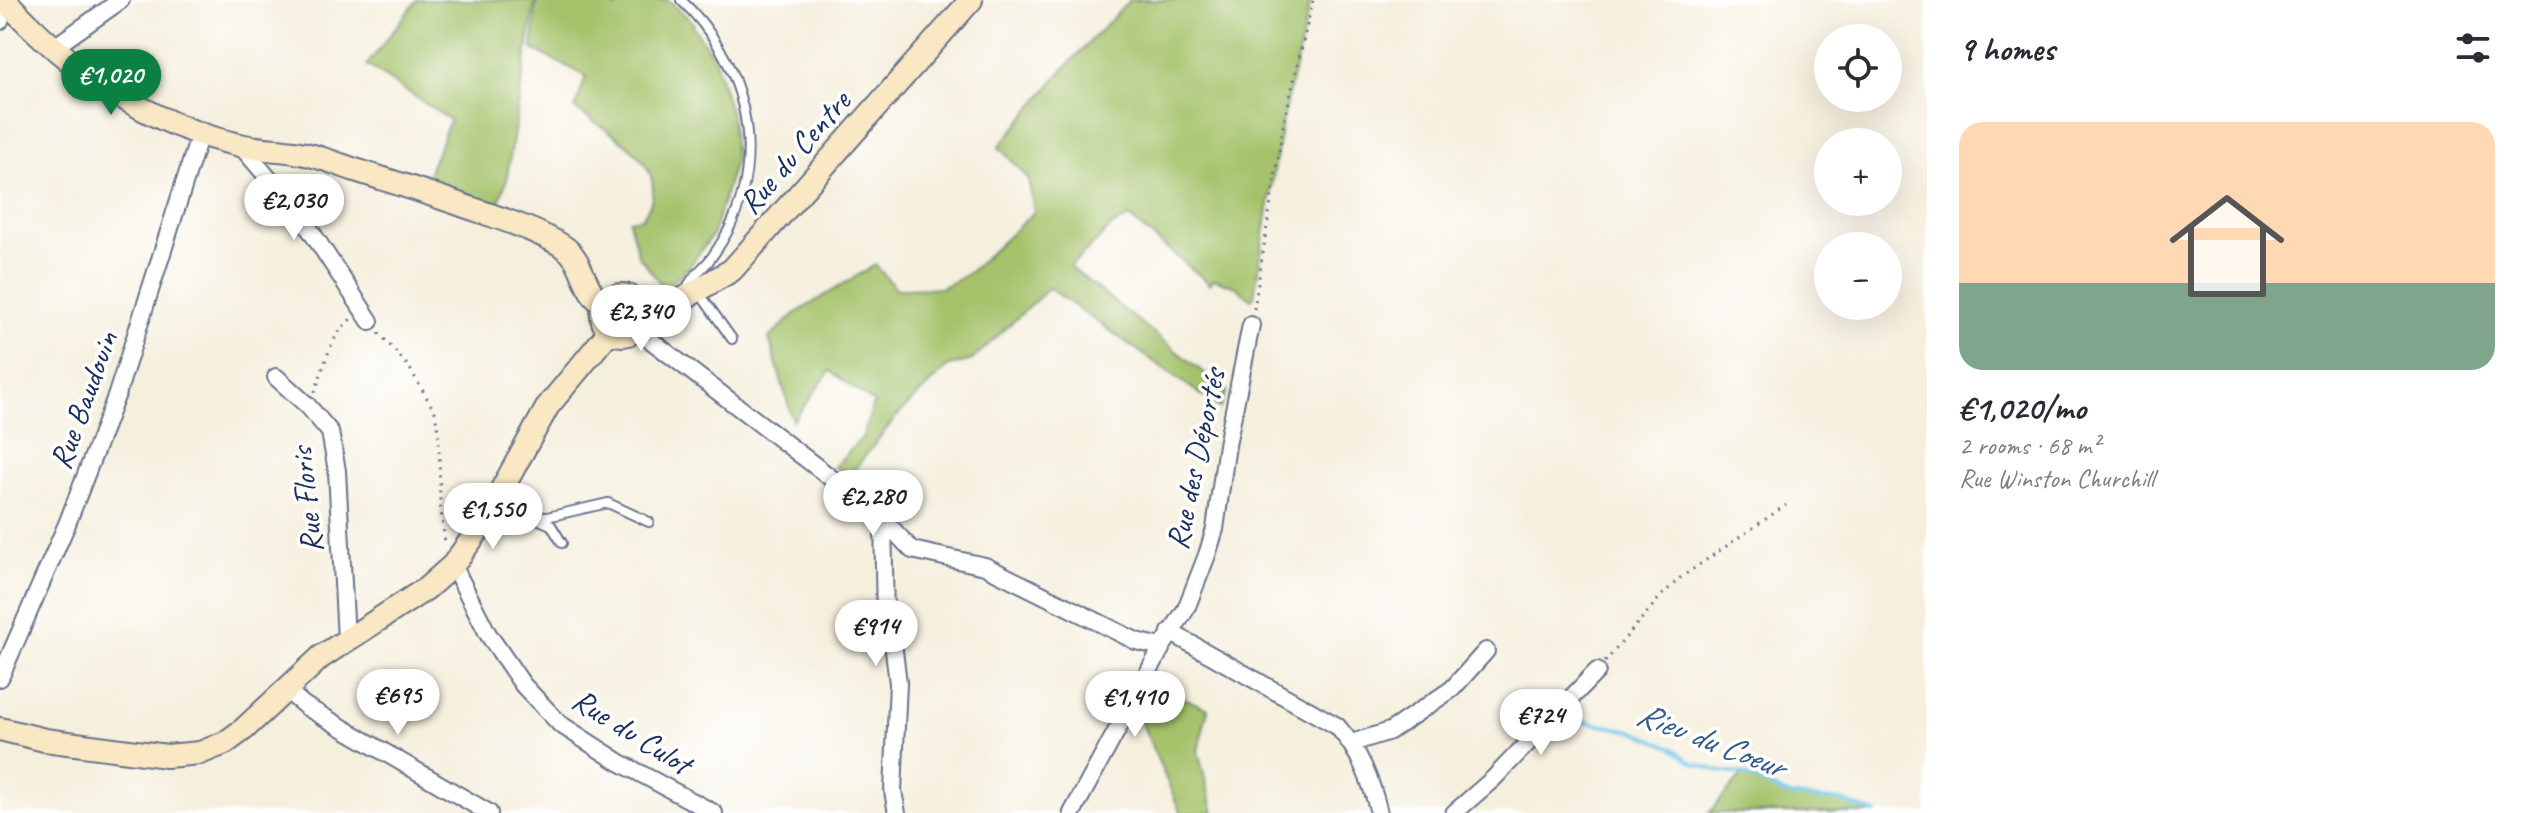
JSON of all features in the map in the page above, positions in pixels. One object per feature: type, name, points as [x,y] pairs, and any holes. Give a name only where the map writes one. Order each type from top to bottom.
[{"type":"street","points":[[53,48],[121,0]]},
{"type":"street","name":"Rue du Centre","points":[[639,321],[732,270],[971,0]]},
{"type":"street","points":[[4,7],[111,91],[154,115],[200,134],[241,146],[302,153],[415,189],[514,224],[564,247],[576,258],[590,291],[605,305]]},
{"type":"street","name":"Rue Baudouin","points":[[0,678],[67,524],[117,394],[200,134]]},
{"type":"street","points":[[241,146],[303,219],[366,316]]},
{"type":"street","points":[[639,321],[624,334],[610,331],[602,318],[605,305],[614,296],[628,296],[637,301],[639,321],[883,520],[912,550],[985,566],[1136,641],[1162,647]]},
{"type":"street","name":"Rue des Déportés","points":[[1072,813],[1170,632],[1186,609],[1215,529],[1227,445],[1251,325]]},
{"type":"street","points":[[0,729],[73,744],[167,756],[193,755],[212,750],[235,736],[285,689],[346,639],[427,588],[453,565],[472,542],[548,406],[610,331]]},
{"type":"street","name":"Rue Floris","points":[[276,377],[308,406],[330,432],[337,471],[346,639]]},
{"type":"street","points":[[883,520],[885,617],[892,635],[898,683],[893,791],[897,813]]},
{"type":"street","name":"Rue du Culot","points":[[453,565],[488,634],[523,685],[560,724],[619,762],[714,813]]},
{"type":"street","points":[[1170,632],[1337,726],[1364,764],[1379,813]]},
{"type":"street","points":[[1352,743],[1390,731],[1452,689],[1486,651]]},
{"type":"street","points":[[1454,813],[1493,779],[1597,671]]},
{"type":"street","points":[[285,689],[305,706],[489,813]]},
{"type":"lane","points":[[681,0],[707,28],[730,65],[743,103],[748,147],[745,177],[735,215],[716,251],[688,285],[692,294],[732,339]]},
{"type":"lane","points":[[497,497],[551,525],[562,543]]},
{"type":"lane","points":[[531,516],[547,517],[608,503],[649,522]]},
{"type":"path","points":[[1251,325],[1283,126],[1313,0]]},
{"type":"path","points":[[308,406],[339,330],[366,316],[409,367],[435,412],[439,437],[442,528],[453,565]]},
{"type":"path","points":[[1597,671],[1680,578],[1786,505]]},
{"type":"green space","points":[[417,0],[535,0],[506,183],[497,207],[426,179],[450,120],[367,65]]},
{"type":"green space","points":[[537,0],[606,0],[616,8],[623,0],[668,0],[694,23],[715,59],[731,115],[735,161],[713,234],[690,266],[664,288],[638,255],[629,220],[642,218],[650,205],[653,186],[649,172],[629,146],[575,109],[586,76],[532,49]]},
{"type":"green space","points":[[1130,0],[1311,0],[1282,122],[1254,297],[1251,299],[1236,287],[1214,279],[1210,284],[1129,217],[1112,226],[1070,267],[1227,391],[1220,408],[1049,288],[972,360],[947,367],[896,417],[851,474],[834,467],[862,438],[874,403],[830,371],[793,421],[769,338],[796,313],[875,265],[897,289],[940,288],[970,272],[1034,212],[1028,178],[999,147],[1061,72]]},
{"type":"green space","points":[[1158,686],[1208,709],[1198,751],[1214,813],[1181,813],[1139,717]]},
{"type":"green space","points":[[1743,774],[1790,796],[1842,801],[1876,813],[1709,813]]},
{"type":"waterway","name":"Rieu du Coeur","points":[[1574,720],[1632,731],[1673,748],[1691,762],[1722,772],[1743,774],[1790,796],[1842,801],[1876,813]]}]
